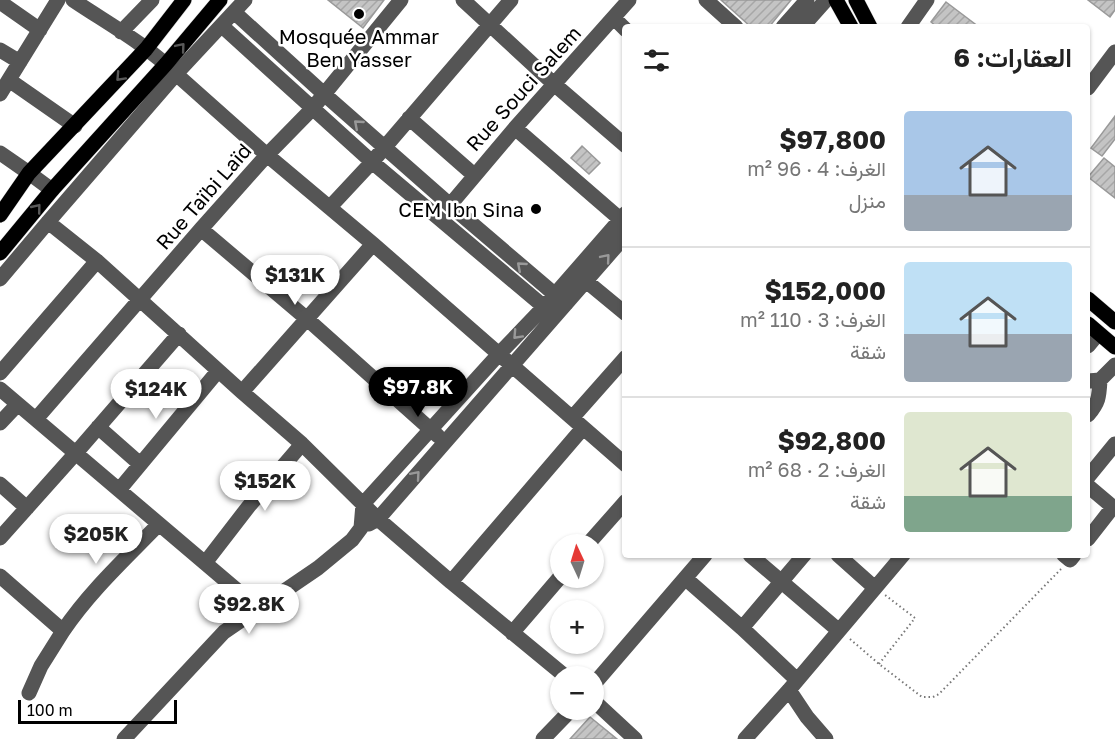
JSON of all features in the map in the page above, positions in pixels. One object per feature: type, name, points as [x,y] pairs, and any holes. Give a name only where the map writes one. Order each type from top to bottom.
[{"type":"main road","points":[[0,215],[29,173],[146,49],[184,0]]},
{"type":"main road","points":[[0,253],[52,190],[171,69],[220,0]]},
{"type":"main road","points":[[836,0],[848,24]]},
{"type":"main road","points":[[856,0],[868,24]]},
{"type":"main road","points":[[1090,300],[1115,322]]},
{"type":"main road","points":[[1093,329],[1115,348]]},
{"type":"street","points":[[0,94],[58,0]]},
{"type":"street","points":[[73,0],[146,49],[171,69],[267,155],[373,244],[622,462]]},
{"type":"street","points":[[121,32],[152,0]]},
{"type":"street","points":[[0,279],[171,69],[222,26],[245,0]]},
{"type":"street","name":"Rue Taïbi Laïd","points":[[36,419],[201,229],[312,109],[401,0]]},
{"type":"street","points":[[463,0],[622,144]]},
{"type":"street","points":[[330,207],[372,162],[511,0]]},
{"type":"street","name":"Rue Souci Salem","points":[[450,205],[514,128],[629,0]]},
{"type":"street","points":[[706,0],[733,24]]},
{"type":"street","points":[[786,24],[807,0]]},
{"type":"street","points":[[805,24],[826,0]]},
{"type":"street","points":[[910,24],[927,0]]},
{"type":"street","points":[[0,1],[40,30]]},
{"type":"street","points":[[234,12],[450,205],[555,305]]},
{"type":"street","points":[[614,18],[622,26]]},
{"type":"street","points":[[222,26],[372,162],[555,305]]},
{"type":"street","points":[[0,50],[20,62]]},
{"type":"street","points":[[1090,85],[1115,52]]},
{"type":"street","points":[[9,80],[75,126]]},
{"type":"street","points":[[409,118],[474,175]]},
{"type":"street","points":[[514,128],[622,215]]},
{"type":"street","points":[[0,153],[52,190]]},
{"type":"street","points":[[124,739],[224,632],[318,568],[352,540],[361,528],[378,519],[512,365],[622,217]]},
{"type":"street","points":[[48,222],[98,261],[141,299],[302,444],[378,519],[553,666]]},
{"type":"street","points":[[201,229],[306,318],[444,442]]},
{"type":"street","points":[[361,528],[363,504],[499,354],[586,281],[622,240]]},
{"type":"street","points":[[242,392],[373,244]]},
{"type":"street","points":[[0,373],[98,261]]},
{"type":"street","points":[[586,281],[622,311]]},
{"type":"street","points":[[0,538],[179,334]]},
{"type":"street","points":[[451,582],[578,423],[622,362]]},
{"type":"street","points":[[1090,413],[1098,400],[1094,381],[1115,365]]},
{"type":"street","points":[[119,490],[218,370]]},
{"type":"street","points":[[0,389],[258,608]]},
{"type":"street","points":[[0,423],[17,405]]},
{"type":"street","points":[[98,427],[140,464]]},
{"type":"street","points":[[205,562],[302,444]]},
{"type":"street","points":[[1090,475],[1115,444]]},
{"type":"street","points":[[0,484],[27,508]]},
{"type":"street","points":[[1090,488],[1114,506],[1090,536]]},
{"type":"street","points":[[597,534],[622,506]]},
{"type":"street","points":[[29,693],[41,666],[78,609],[159,524]]},
{"type":"street","points":[[604,672],[702,558]]},
{"type":"street","points":[[754,558],[838,630]]},
{"type":"street","points":[[742,628],[801,558]]},
{"type":"street","points":[[841,558],[875,588]]},
{"type":"street","points":[[751,737],[900,558]]},
{"type":"street","points":[[0,576],[63,631]]},
{"type":"street","points":[[685,578],[742,628],[793,685],[807,717],[826,739]]},
{"type":"street","points":[[512,633],[551,588]]},
{"type":"street","points":[[604,710],[635,739]]},
{"type":"street","points":[[545,739],[562,720]]},
{"type":"path","points":[[838,630],[922,697],[933,697],[939,694],[1068,558]]},
{"type":"path","points":[[875,588],[915,618],[879,664]]},
{"type":"building","name":"Mosquée Ammar Ben Yasser","points":[[328,0],[384,0],[363,28]]},
{"type":"building","points":[[721,0],[791,0],[771,24],[748,24]]},
{"type":"building","points":[[1088,0],[1115,0],[1115,10],[1110,17]]},
{"type":"building","points":[[946,2],[975,24],[933,24],[931,22]]},
{"type":"building","points":[[1115,116],[1115,139],[1102,156],[1091,148]]},
{"type":"building","points":[[582,146],[600,163],[589,174],[571,158]]},
{"type":"building","points":[[1104,158],[1115,167],[1115,198],[1090,179],[1090,175]]},
{"type":"building","points":[[587,720],[594,720],[617,739],[570,739]]},
{"type":"place","name":"Mosquée Ammar Ben Yasser","points":[[359,14]]},
{"type":"place","name":"CEM Ibn Sina","points":[[536,209]]}]
